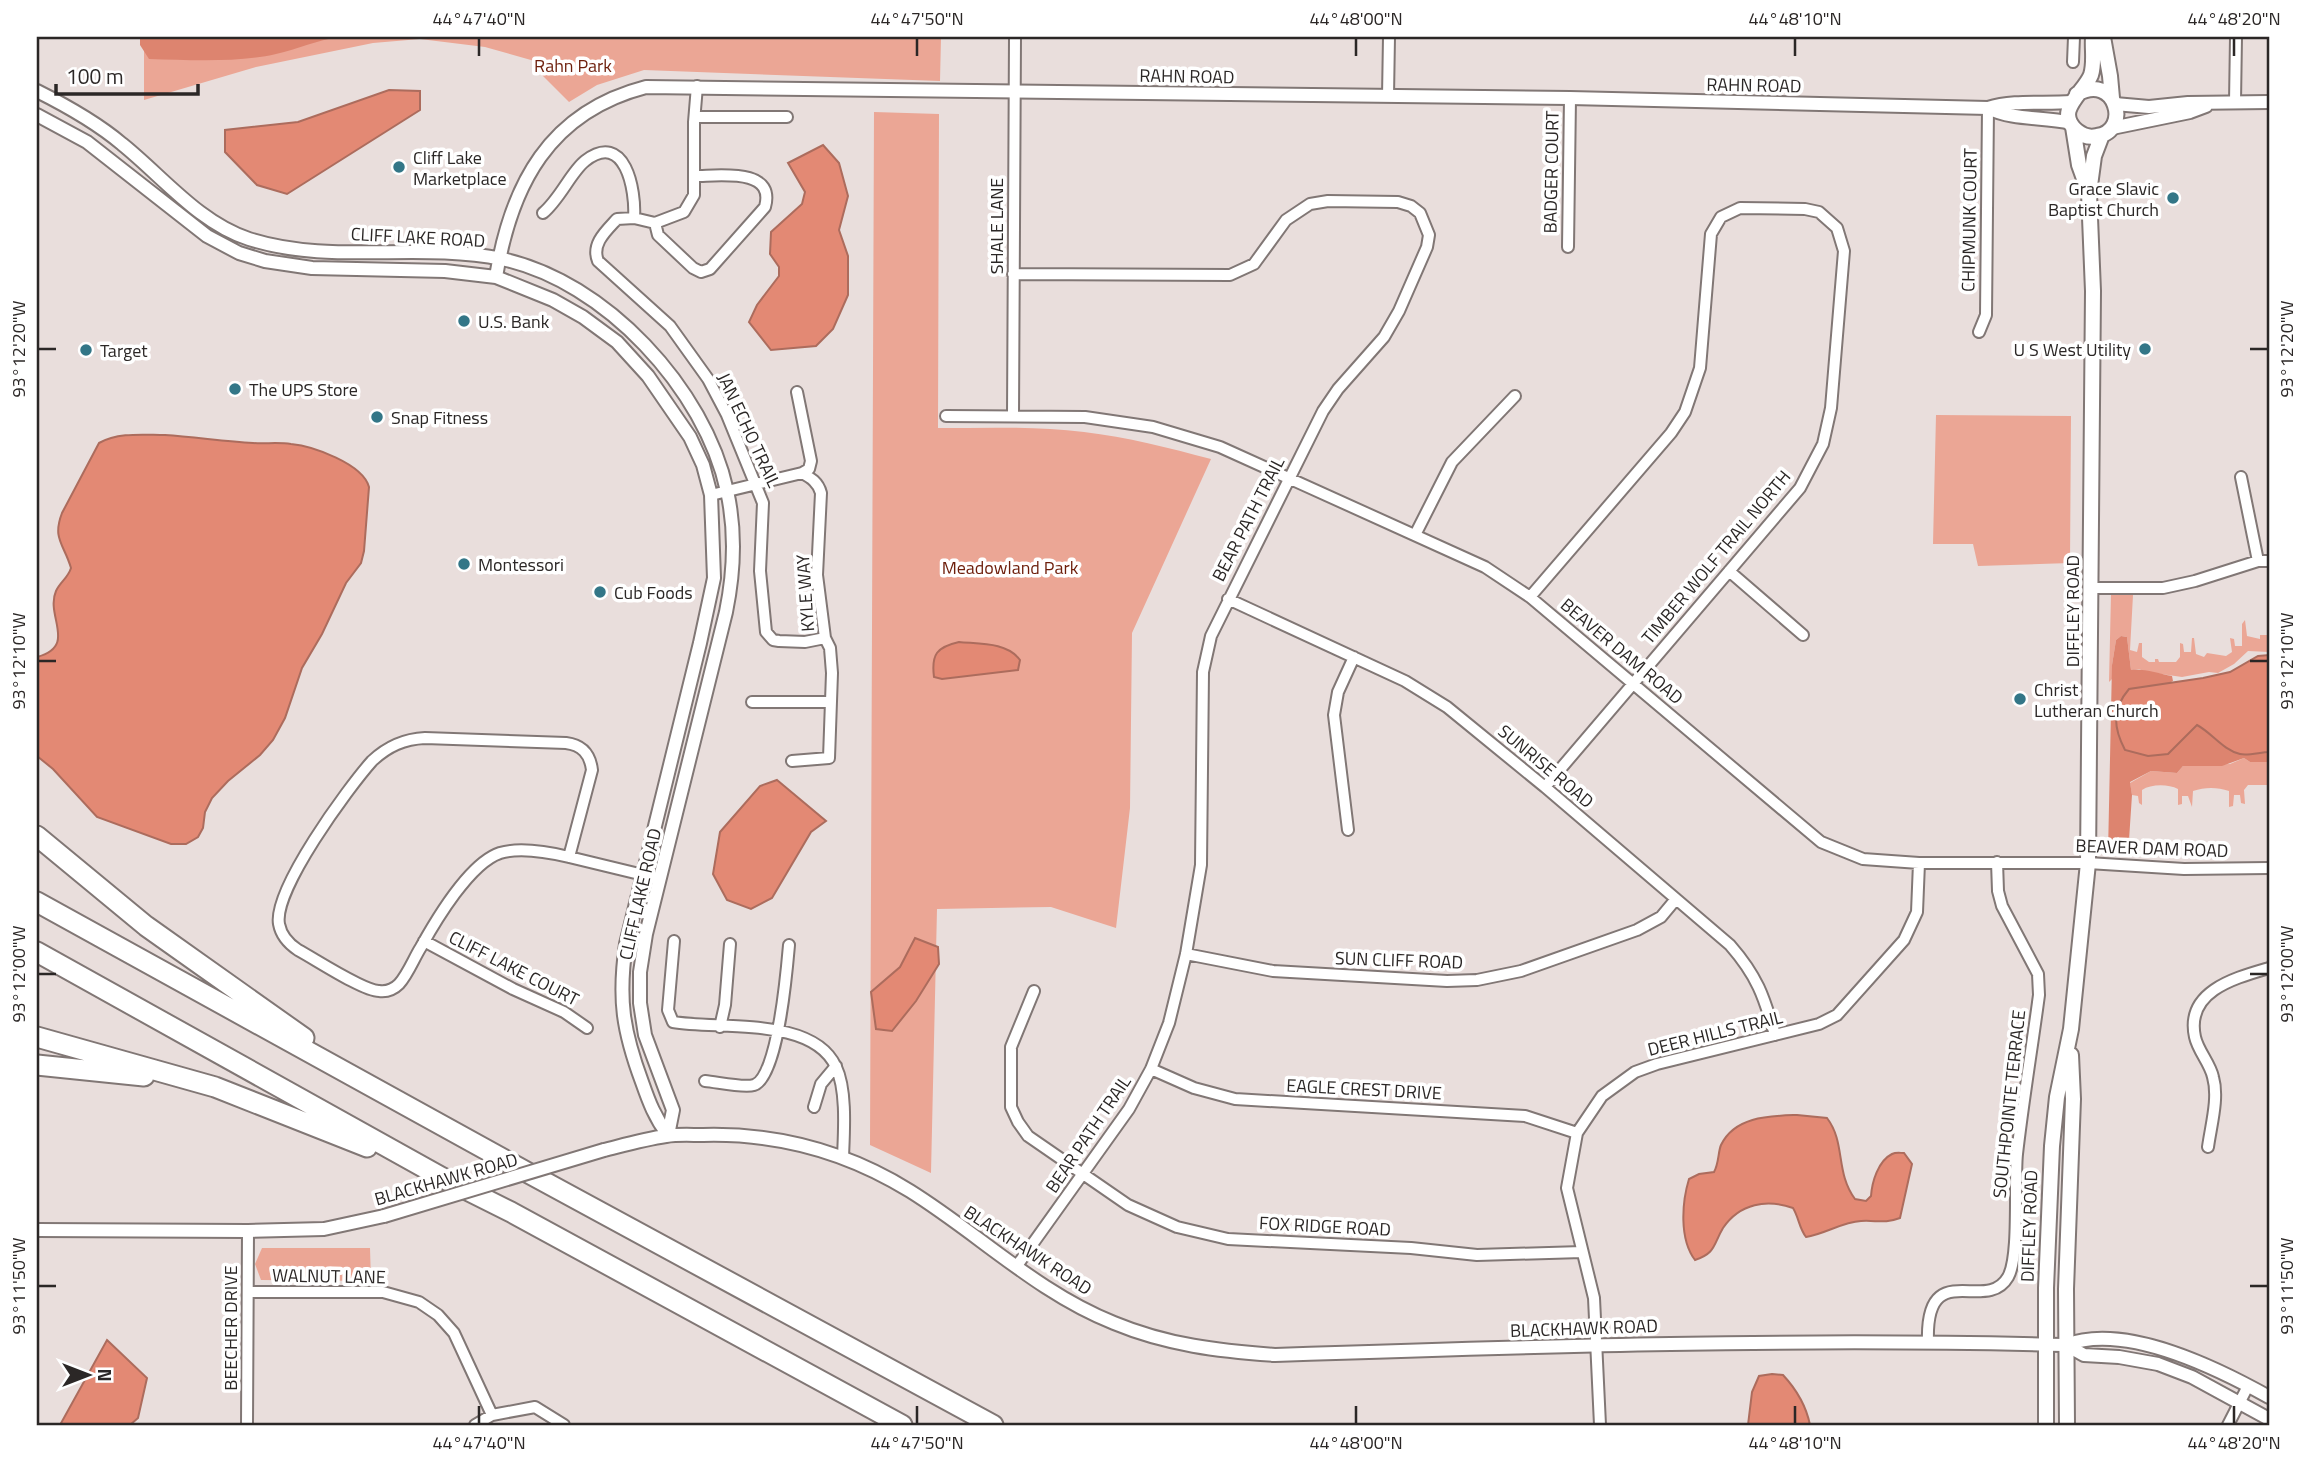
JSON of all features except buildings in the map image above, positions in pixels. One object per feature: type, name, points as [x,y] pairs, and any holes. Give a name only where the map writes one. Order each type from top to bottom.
[{"type":"highway","points":[[37,836],[146,926],[385,1095]]},
{"type":"highway","points":[[37,902],[385,1095],[993,1425]]},
{"type":"highway","points":[[37,953],[441,1177],[511,1212],[902,1425]]},
{"type":"highway","points":[[37,1037],[215,1087],[441,1177]]},
{"type":"highway","points":[[37,1065],[136,1075],[215,1087]]},
{"type":"main road","points":[[2093,37],[2091,74],[2068,109],[2072,125],[2086,136],[2107,131],[2117,112],[2102,37]]},
{"type":"main road","points":[[2074,98],[2092,89],[2106,93],[2114,101]]},
{"type":"main road","name":"DIFFLEY ROAD","points":[[2072,125],[2080,166],[2089,193]]},
{"type":"main road","name":"DIFFLEY ROAD","points":[[2046,1425],[2048,1215],[2052,1146],[2057,1097],[2071,1029],[2088,863],[2093,269],[2089,193],[2094,156],[2107,131]]},
{"type":"main road","name":"DIFFLEY ROAD","points":[[2067,1425],[2067,1220],[2073,1099],[2071,1029]]},
{"type":"street","name":"SHALE LANE","points":[[1013,416],[1015,37]]},
{"type":"street","points":[[1388,96],[1389,37]]},
{"type":"street","points":[[2073,62],[2074,37]]},
{"type":"street","points":[[2235,102],[2236,37]]},
{"type":"street","points":[[543,213],[556,202],[583,163],[600,153],[621,159],[633,186],[634,218],[655,223],[684,212],[694,195],[697,86]]},
{"type":"street","name":"RAHN ROAD","points":[[496,278],[502,242],[522,187],[554,140],[575,119],[599,103],[646,87],[1570,98],[1988,108],[2005,103],[2042,104],[2074,98]]},
{"type":"street","name":"CLIFF LAKE ROAD","points":[[37,91],[104,129],[188,202],[219,225],[247,238],[303,250],[444,252],[499,258],[560,279],[622,323],[646,346],[695,413],[710,443],[727,492],[732,529],[731,588],[646,933],[640,972],[640,1003],[645,1035],[673,1110],[668,1135]]},
{"type":"street","name":"BADGER COURT","points":[[1568,247],[1570,98]]},
{"type":"street","points":[[2114,101],[2149,107],[2188,103],[2269,102]]},
{"type":"street","points":[[2107,131],[2213,104]]},
{"type":"street","name":"RAHN ROAD","points":[[1988,108],[2006,116],[2053,118],[2072,125]]},
{"type":"street","name":"CHIPMUNK COURT","points":[[1979,332],[1986,315],[1988,108]]},
{"type":"street","name":"CLIFF LAKE ROAD","points":[[37,116],[88,142],[207,236],[239,253],[265,261],[312,268],[445,271],[496,278],[553,300],[583,317],[617,342],[648,376],[690,437],[703,465],[711,495],[713,578],[700,643],[626,944],[622,974],[622,1010],[628,1046],[655,1117],[668,1135]]},
{"type":"street","points":[[696,117],[788,117]]},
{"type":"street","points":[[655,223],[658,235],[693,268],[701,272],[710,269],[765,207],[765,190],[750,176],[695,176]]},
{"type":"street","name":"BEAR PATH TRAIL","points":[[1013,274],[1230,275],[1254,264],[1286,220],[1311,204],[1328,201],[1398,202],[1411,206],[1420,213],[1429,235],[1427,247],[1399,311],[1384,337],[1338,389],[1323,411],[1211,636],[1203,672],[1200,865],[1186,954],[1169,1023],[1151,1069],[1129,1109],[1016,1267]]},
{"type":"street","name":"TIMBER WOLF TRAIL NORTH","points":[[1530,597],[1671,433],[1685,412],[1700,368],[1711,234],[1721,217],[1740,208],[1804,209],[1819,212],[1837,228],[1844,251],[1831,408],[1823,444],[1800,488],[1545,787]]},
{"type":"street","name":"JAN ECHO TRAIL","points":[[634,218],[617,219],[596,245],[595,255],[598,261],[670,326],[708,379],[727,415],[755,486],[762,496],[760,563],[766,632],[779,642],[805,642],[825,638]]},
{"type":"street","points":[[711,495],[755,486],[809,469],[811,461],[797,391]]},
{"type":"street","points":[[1415,535],[1452,462],[1515,396]]},
{"type":"street","name":"BEAVER DAM ROAD","points":[[946,416],[1085,417],[1153,427],[1220,447],[1485,567],[1530,597],[1821,842],[1863,859],[1919,863],[2088,863],[2184,869],[2269,867]]},
{"type":"street","name":"KYLE WAY","points":[[792,761],[829,758],[832,673],[817,575],[821,493],[815,481],[802,472]]},
{"type":"street","points":[[2092,588],[2164,588],[2264,561],[2241,477]]},
{"type":"street","points":[[1729,571],[1803,635]]},
{"type":"street","name":"SUNRISE ROAD","points":[[1228,599],[1405,681],[1447,707],[1730,945],[1748,966],[1765,996],[1775,1035]]},
{"type":"street","points":[[1348,830],[1334,715],[1338,692],[1354,657]]},
{"type":"street","points":[[752,702],[830,702]]},
{"type":"street","points":[[569,858],[592,770],[587,753],[578,746],[566,743],[425,738],[408,740],[385,750],[366,767],[296,869],[281,905],[279,924],[288,942],[298,950],[378,991],[393,989],[400,982],[424,941],[474,869],[486,859],[500,853],[515,851],[569,858],[660,879]]},
{"type":"street","name":"SOUTHPOINTE TERRACE","points":[[1928,1342],[1927,1319],[1934,1301],[1948,1292],[1992,1290],[2008,1278],[2015,1248],[2017,1155],[2039,995],[2038,974],[2002,906],[1997,891],[1997,862]]},
{"type":"street","name":"DEER HILLS TRAIL","points":[[1600,1425],[1594,1298],[1567,1188],[1577,1133],[1602,1096],[1634,1072],[1819,1024],[1837,1015],[1904,940],[1917,912],[1919,863]]},
{"type":"street","name":"SUN CLIFF ROAD","points":[[1186,954],[1273,971],[1447,981],[1477,980],[1521,971],[1637,930],[1661,917],[1676,899]]},
{"type":"street","name":"CLIFF LAKE COURT","points":[[424,941],[513,989],[564,1012],[587,1028]]},
{"type":"street","points":[[674,941],[669,1015],[673,1021],[778,1030],[803,1036],[823,1049],[836,1066],[843,1101],[843,1157]]},
{"type":"street","points":[[720,1027],[725,1006],[730,944]]},
{"type":"street","points":[[705,1081],[746,1085],[760,1082],[766,1071],[783,1013],[789,945]]},
{"type":"street","points":[[2208,1147],[2214,1079],[2195,1038],[2196,1010],[2208,993],[2246,974],[2269,968]]},
{"type":"street","name":"FOX RIDGE ROAD","points":[[1034,991],[1011,1046],[1011,1107],[1028,1136],[1128,1205],[1177,1227],[1228,1239],[1411,1248],[1477,1255],[1582,1252]]},
{"type":"street","points":[[814,1107],[821,1084],[836,1066]]},
{"type":"street","name":"EAGLE CREST DRIVE","points":[[1151,1069],[1194,1088],[1234,1099],[1525,1116],[1577,1133]]},
{"type":"street","name":"BLACKHAWK ROAD","points":[[37,1230],[324,1229],[384,1216],[604,1150],[668,1135],[759,1137],[802,1144],[843,1157],[909,1191],[1068,1301],[1114,1323],[1161,1340],[1217,1351],[1275,1355],[1728,1342],[2066,1345],[2085,1339],[2144,1344],[2198,1362],[2269,1397]]},
{"type":"street","name":"BEECHER DRIVE","points":[[247,1425],[248,1231]]},
{"type":"street","name":"WALNUT LANE","points":[[248,1292],[383,1292],[419,1301],[438,1315],[454,1333],[492,1415]]},
{"type":"street","name":"BLACKHAWK ROAD","points":[[2066,1345],[2084,1355],[2119,1357],[2158,1364],[2192,1377],[2269,1419]]},
{"type":"street","points":[[2228,1425],[2248,1385]]},
{"type":"street","points":[[475,1425],[492,1415],[535,1407],[564,1425]]},
{"type":"green space","name":"Rahn Park","points":[[144,37],[941,37],[940,81],[644,70],[597,85],[569,102],[537,70],[538,62],[485,47],[420,39],[373,43],[256,67],[144,100]]},
{"type":"green space","name":"Meadowland Park","points":[[874,112],[939,114],[938,428],[1030,428],[1084,432],[1132,440],[1211,459],[1132,633],[1130,808],[1116,928],[1051,907],[937,909],[931,1173],[870,1145]]},
{"type":"green space","points":[[1936,415],[2071,416],[2070,563],[1978,566],[1973,544],[1933,544]]},
{"type":"green space","points":[[2111,594],[2133,595],[2130,650],[2137,652],[2139,643],[2142,643],[2142,657],[2149,662],[2158,659],[2159,662],[2176,662],[2180,657],[2180,643],[2183,644],[2184,652],[2191,652],[2192,638],[2196,654],[2204,657],[2207,653],[2226,656],[2232,652],[2230,638],[2234,639],[2235,646],[2242,646],[2242,624],[2245,620],[2247,636],[2260,639],[2260,635],[2269,635],[2269,652],[2248,651],[2234,664],[2218,673],[2182,677],[2131,670],[2127,637],[2121,636],[2116,640],[2112,679],[2109,682]]},
{"type":"green space","points":[[2244,758],[2250,762],[2269,762],[2269,785],[2248,785],[2244,790],[2245,804],[2241,803],[2240,795],[2234,795],[2233,806],[2229,807],[2229,791],[2216,788],[2193,791],[2192,807],[2188,796],[2182,796],[2182,804],[2178,805],[2178,789],[2169,786],[2142,790],[2142,805],[2138,796],[2132,795],[2130,783],[2151,771],[2177,773],[2183,766],[2230,764]]},
{"type":"green space","points":[[262,1248],[370,1248],[371,1281],[261,1280],[255,1264]]},
{"type":"shaded area","points":[[140,37],[339,37],[261,57],[213,60],[149,59],[140,45]]},
{"type":"shaded area","points":[[389,90],[420,91],[420,110],[287,194],[257,185],[225,152],[225,130],[298,122]]},
{"type":"shaded area","points":[[823,145],[839,163],[848,196],[839,230],[848,256],[848,295],[833,329],[816,346],[771,350],[749,322],[757,305],[779,276],[779,267],[770,254],[771,232],[802,204],[805,192],[788,163]]},
{"type":"shaded area","points":[[165,435],[253,443],[286,443],[312,448],[347,464],[365,479],[369,487],[361,563],[346,583],[322,634],[302,668],[285,718],[273,740],[260,755],[212,798],[198,837],[186,844],[171,844],[97,817],[53,769],[37,756],[37,657],[56,646],[58,629],[54,601],[56,591],[71,568],[59,536],[62,513],[99,443],[123,436]]},
{"type":"shaded area","points":[[2121,636],[2127,637],[2131,670],[2146,670],[2172,676],[2173,681],[2167,684],[2192,728],[2197,725],[2240,754],[2269,752],[2269,762],[2250,762],[2244,758],[2222,766],[2183,766],[2177,773],[2151,771],[2130,782],[2132,795],[2128,855],[2108,853],[2112,665],[2116,640]]},
{"type":"shaded area","points":[[959,642],[992,645],[1008,650],[1020,660],[1018,670],[942,679],[934,677],[937,653],[945,646]]},
{"type":"shaded area","points":[[2269,655],[2269,752],[2247,755],[2234,752],[2197,725],[2168,754],[2148,756],[2125,750],[2118,734],[2116,718],[2123,696],[2129,689],[2230,672],[2258,656]]},
{"type":"shaded area","points":[[777,780],[826,821],[811,832],[772,898],[751,909],[727,900],[713,874],[720,832],[760,786]]},
{"type":"shaded area","points":[[915,938],[938,947],[939,964],[916,1001],[892,1031],[876,1029],[871,992],[900,967]]},
{"type":"shaded area","points":[[1797,1115],[1827,1118],[1837,1137],[1845,1178],[1855,1199],[1866,1201],[1871,1196],[1879,1167],[1894,1153],[1904,1153],[1912,1164],[1900,1218],[1854,1222],[1806,1237],[1793,1208],[1773,1204],[1755,1205],[1737,1213],[1723,1228],[1710,1251],[1695,1260],[1686,1242],[1683,1220],[1689,1179],[1699,1174],[1714,1172],[1721,1145],[1735,1128],[1754,1119]]},
{"type":"shaded area","points":[[107,1340],[147,1378],[138,1418],[130,1425],[60,1425]]},
{"type":"shaded area","points":[[1783,1375],[1793,1386],[1810,1425],[1748,1425],[1752,1392],[1759,1376]]},
{"type":"place","name":"Cliff Lake Marketplace","points":[[399,167]]},
{"type":"place","name":"Grace Slavic Baptist Church","points":[[2173,198]]},
{"type":"place","name":"U.S. Bank","points":[[464,321]]},
{"type":"place","name":"U S West Utility","points":[[2145,349]]},
{"type":"place","name":"Target","points":[[86,350]]},
{"type":"place","name":"The UPS Store","points":[[235,389]]},
{"type":"place","name":"Snap Fitness","points":[[377,417]]},
{"type":"place","name":"Montessori","points":[[464,564]]},
{"type":"place","name":"Cub Foods","points":[[600,592]]},
{"type":"place","name":"Christ Lutheran Church","points":[[2020,699]]}]
